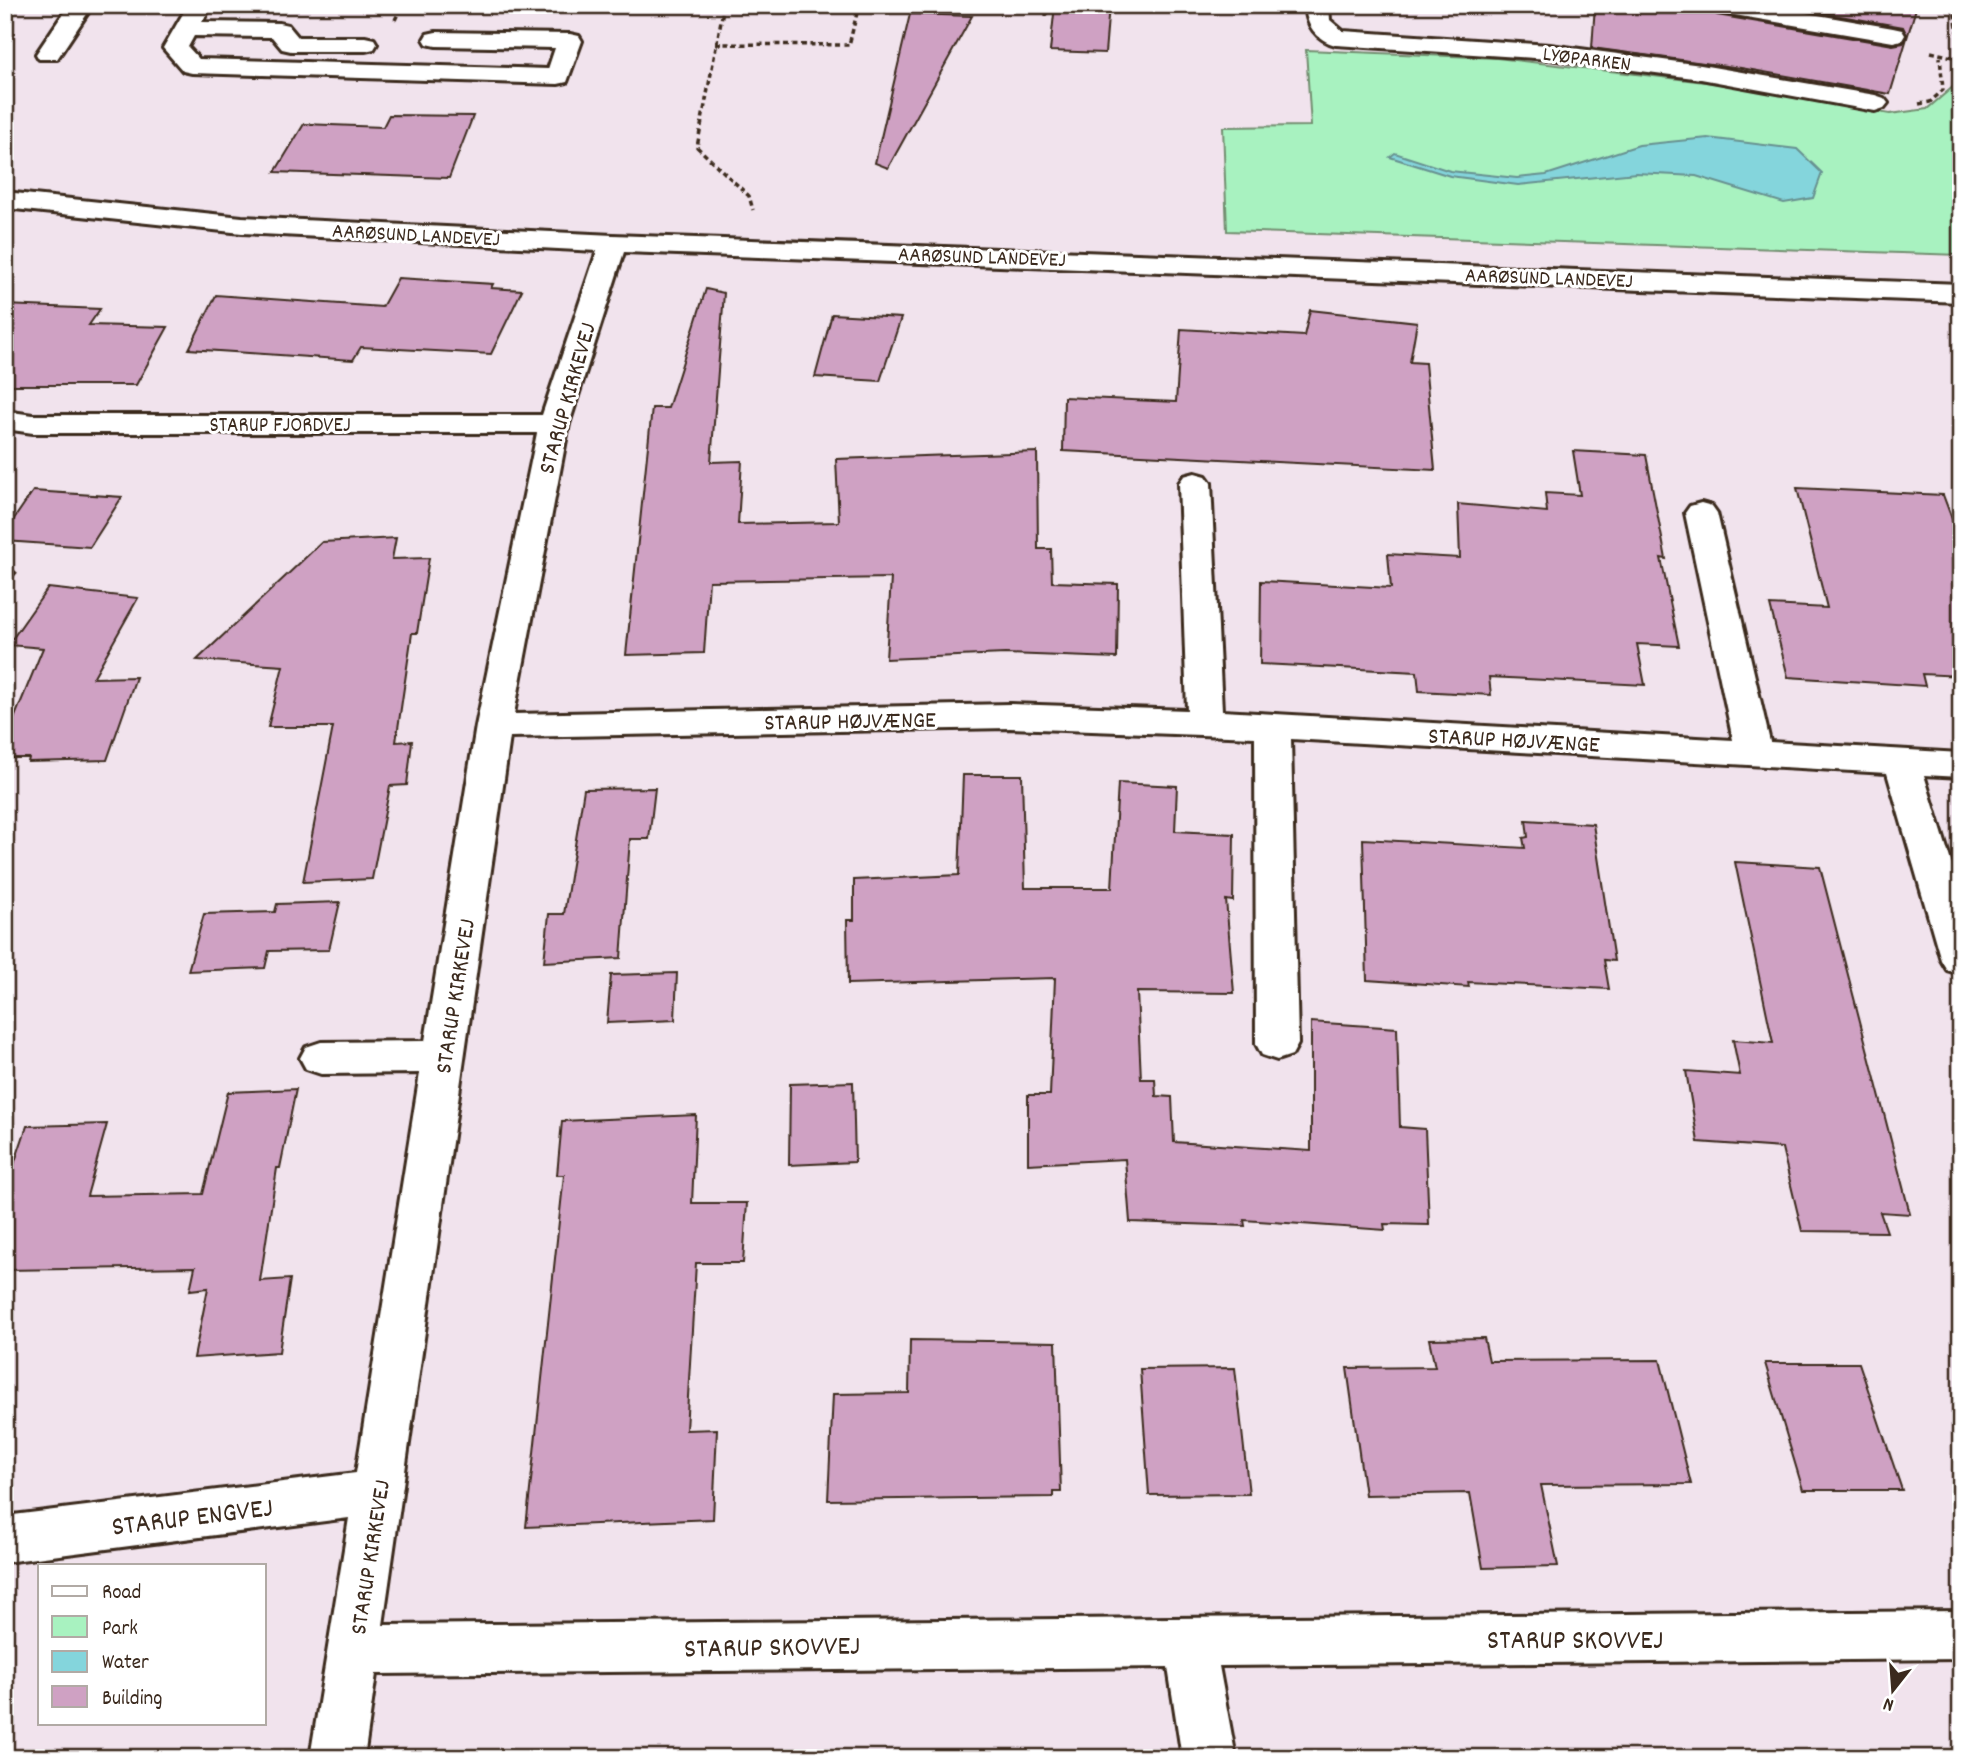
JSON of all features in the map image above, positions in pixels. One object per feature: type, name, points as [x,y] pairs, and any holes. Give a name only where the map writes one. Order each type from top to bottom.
[{"type":"street","points":[[48,54],[81,5]]},
{"type":"street","points":[[200,5],[175,48],[191,66],[558,77],[570,41],[436,39]]},
{"type":"street","name":"LYØPARKEN","points":[[1317,5],[1318,22],[1336,38],[1550,52],[1701,72],[1875,103]]},
{"type":"street","points":[[1717,5],[1893,35]]},
{"type":"street","points":[[186,29],[279,30],[291,44],[365,44]]},
{"type":"street","name":"AARØSUND LANDEVEJ","points":[[5,200],[242,225],[612,243],[1961,293]]},
{"type":"street","name":"STARUP KIRKEVEJ","points":[[337,1758],[495,726],[554,424],[612,243]]},
{"type":"street","name":"STARUP FJORDVEJ","points":[[5,420],[58,424],[554,424]]},
{"type":"street","points":[[1195,483],[1205,722]]},
{"type":"street","points":[[1701,513],[1754,753]]},
{"type":"street","name":"STARUP HØJVÆNGE","points":[[495,726],[1010,716],[1273,725],[1961,765]]},
{"type":"street","points":[[1273,725],[1277,1044]]},
{"type":"street","points":[[1902,762],[1961,960]]},
{"type":"street","points":[[321,1058],[445,1057]]},
{"type":"street","name":"STARUP ENGVEJ","points":[[5,1538],[379,1492]]},
{"type":"street","name":"STARUP SKOVVEJ","points":[[354,1650],[1189,1640],[1961,1635]]},
{"type":"street","points":[[1189,1640],[1209,1758]]},
{"type":"path","points":[[724,5],[697,147],[750,196],[753,212],[740,247]]},
{"type":"path","points":[[716,44],[849,46],[859,5]]},
{"type":"path","points":[[1046,16],[1047,5]]},
{"type":"path","points":[[1953,5],[1961,48]]},
{"type":"path","points":[[1875,103],[1908,106],[1930,102],[1943,90],[1940,57]]},
{"type":"path","points":[[5,584],[19,568]]},
{"type":"green space","points":[[1306,50],[1497,58],[1714,83],[1890,114],[1927,109],[1961,80],[1961,255],[1227,231],[1223,127],[1311,126]]},
{"type":"water","points":[[1708,138],[1797,149],[1822,173],[1813,198],[1784,203],[1696,176],[1636,173],[1518,185],[1450,176],[1390,157],[1395,153],[1450,171],[1517,178],[1546,175],[1639,145]]},
{"type":"building","points":[[1055,5],[1109,5],[1105,53],[1050,51]]},
{"type":"building","points":[[1595,5],[1702,5],[1717,15],[1893,45],[1903,43],[1907,36],[1903,27],[1777,5],[1917,5],[1890,94],[1741,68],[1592,48]]},
{"type":"building","points":[[910,14],[972,16],[888,168],[875,163]]},
{"type":"building","points":[[389,115],[473,116],[449,178],[275,172],[304,124],[383,127]]},
{"type":"building","points":[[398,278],[493,284],[491,288],[522,290],[491,354],[361,347],[353,360],[189,349],[216,295],[382,307]]},
{"type":"building","points":[[706,289],[724,293],[711,462],[742,461],[738,524],[839,522],[836,459],[1037,452],[1038,549],[1051,549],[1052,582],[1118,584],[1117,658],[1005,654],[886,659],[891,578],[709,581],[704,653],[626,655],[652,408],[668,408]]},
{"type":"building","points":[[5,305],[100,309],[89,325],[168,327],[136,385],[5,385]]},
{"type":"building","points":[[1310,310],[1417,322],[1410,362],[1425,363],[1435,470],[1063,451],[1064,397],[1176,402],[1181,329],[1304,336]]},
{"type":"building","points":[[832,314],[901,318],[880,381],[815,377]]},
{"type":"building","points":[[1573,451],[1646,455],[1666,559],[1661,558],[1679,646],[1637,644],[1645,685],[1489,677],[1491,695],[1419,691],[1417,672],[1260,664],[1261,581],[1391,588],[1388,554],[1460,558],[1458,504],[1547,512],[1545,493],[1580,495]]},
{"type":"building","points":[[1797,488],[1943,495],[1961,543],[1961,676],[1922,674],[1925,686],[1788,677],[1770,605],[1827,608]]},
{"type":"building","points":[[33,491],[122,497],[90,547],[5,541],[5,532]]},
{"type":"building","points":[[396,538],[392,559],[429,558],[417,633],[412,633],[396,742],[412,741],[407,785],[390,786],[372,879],[303,882],[333,727],[268,727],[283,666],[197,660],[322,542]]},
{"type":"building","points":[[48,588],[138,598],[93,678],[136,677],[107,760],[28,762],[29,758],[5,758],[5,741],[43,648],[8,645]]},
{"type":"building","points":[[963,775],[1022,775],[1025,888],[1112,888],[1118,783],[1177,786],[1175,831],[1234,834],[1233,901],[1226,900],[1234,993],[1137,992],[1141,1079],[1155,1079],[1156,1096],[1172,1097],[1174,1142],[1311,1151],[1311,1022],[1397,1028],[1400,1127],[1425,1129],[1429,1225],[1384,1224],[1385,1230],[1244,1220],[1245,1226],[1130,1222],[1125,1159],[1028,1164],[1028,1095],[1050,1095],[1055,978],[848,984],[847,920],[854,920],[854,880],[959,875]]},
{"type":"building","points":[[655,788],[649,839],[630,839],[621,958],[544,962],[549,914],[564,914],[584,789]]},
{"type":"building","points":[[1526,820],[1593,824],[1614,961],[1604,960],[1609,989],[1468,982],[1469,987],[1367,980],[1363,839],[1525,848],[1523,838],[1528,837]]},
{"type":"building","points":[[1735,862],[1820,867],[1910,1214],[1880,1212],[1887,1232],[1802,1231],[1782,1148],[1698,1142],[1686,1071],[1740,1075],[1733,1040],[1773,1043]]},
{"type":"building","points":[[340,902],[329,950],[269,951],[265,968],[188,971],[204,914],[275,912],[277,904]]},
{"type":"building","points":[[677,973],[675,1020],[607,1023],[611,975]]},
{"type":"building","points":[[853,1082],[855,1162],[789,1165],[790,1084]]},
{"type":"building","points":[[296,1089],[280,1168],[277,1168],[260,1281],[290,1279],[279,1352],[194,1358],[208,1288],[190,1290],[195,1267],[5,1270],[5,1191],[27,1126],[107,1124],[87,1196],[203,1194],[228,1092]]},
{"type":"building","points":[[696,1115],[692,1203],[747,1203],[743,1263],[696,1263],[686,1430],[717,1429],[713,1519],[526,1527],[564,1175],[557,1175],[562,1121]]},
{"type":"building","points":[[1484,1338],[1489,1361],[1660,1360],[1691,1484],[1541,1485],[1558,1566],[1483,1568],[1470,1493],[1365,1495],[1347,1368],[1435,1367],[1429,1339]]},
{"type":"building","points":[[910,1340],[1056,1342],[1061,1492],[1053,1492],[1053,1497],[828,1500],[833,1394],[909,1393]]},
{"type":"building","points":[[1765,1363],[1859,1363],[1902,1490],[1803,1490]]},
{"type":"building","points":[[1235,1368],[1249,1494],[1149,1495],[1140,1369]]}]
